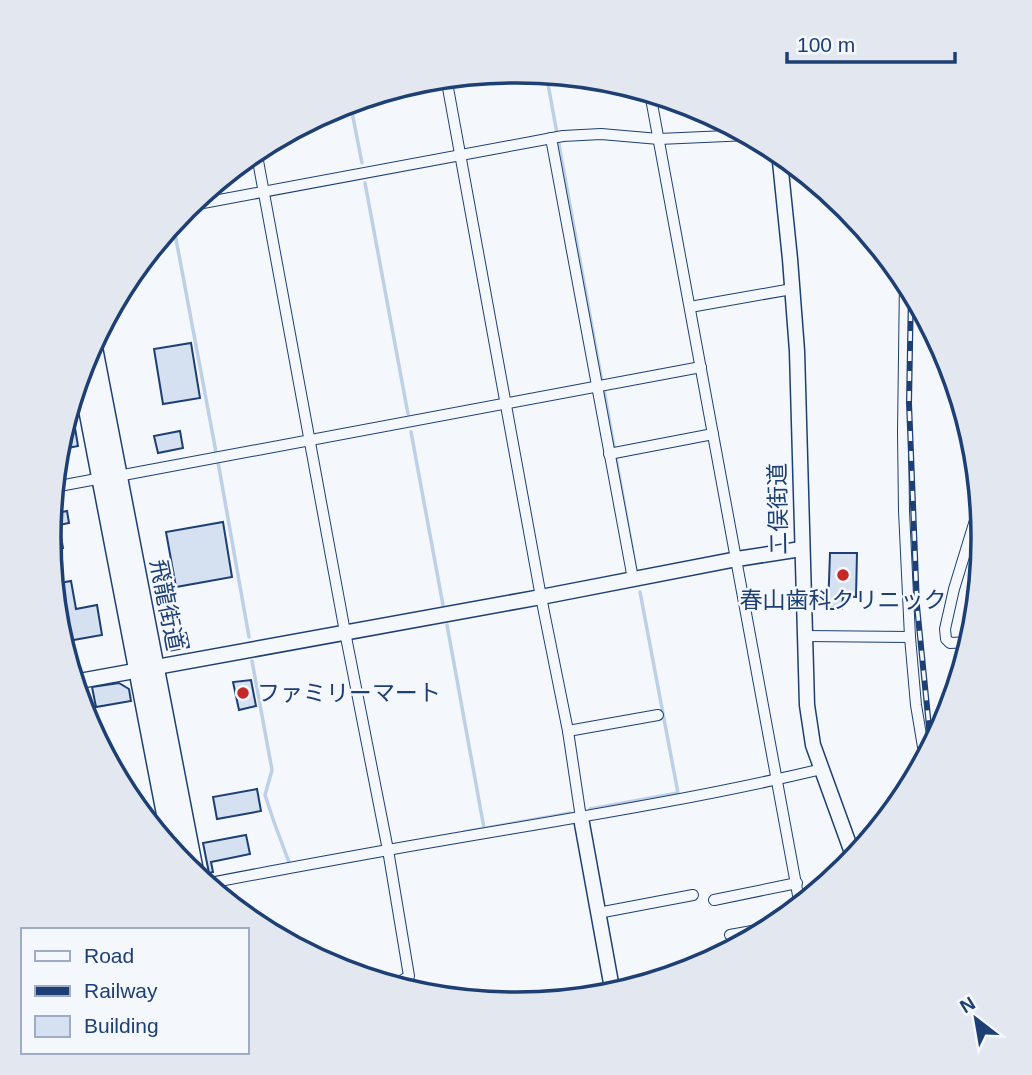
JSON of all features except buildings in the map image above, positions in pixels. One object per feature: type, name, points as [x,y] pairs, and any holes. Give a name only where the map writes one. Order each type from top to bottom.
[{"type":"highway","name":"飛龍街道","points":[[95,366],[110,477],[146,669],[171,833]]},
{"type":"highway","name":"飛龍街道","points":[[86,388],[110,477]]},
{"type":"highway","name":"飛龍街道","points":[[146,669],[189,854]]},
{"type":"street","points":[[448,88],[568,731],[611,983]]},
{"type":"street","points":[[652,104],[798,894]]},
{"type":"street","points":[[210,202],[556,137],[601,134],[659,139],[728,136]]},
{"type":"street","points":[[556,137],[597,387],[633,579]]},
{"type":"street","points":[[258,162],[388,850],[409,975],[404,978]]},
{"type":"street","name":"二俣街道","points":[[781,168],[797,364],[807,705],[813,745],[850,846]]},
{"type":"street","points":[[690,307],[792,289]]},
{"type":"street","points":[[905,302],[904,511],[916,705],[922,742]]},
{"type":"street","points":[[64,485],[701,367]]},
{"type":"street","points":[[610,454],[713,434]]},
{"type":"street","points":[[958,643],[950,643],[946,639],[945,629],[971,534]]},
{"type":"street","points":[[84,680],[801,549]]},
{"type":"street","points":[[805,636],[911,636]]},
{"type":"street","points":[[568,731],[658,715]]},
{"type":"street","points":[[219,881],[581,818],[822,769]]},
{"type":"street","points":[[715,900],[796,883]]},
{"type":"street","points":[[598,913],[693,895]]},
{"type":"street","points":[[730,935],[738,933]]},
{"type":"waterway","points":[[548,84],[602,382]]},
{"type":"waterway","points":[[352,113],[362,163]]},
{"type":"waterway","points":[[365,183],[408,414]]},
{"type":"waterway","points":[[176,236],[216,452]]},
{"type":"waterway","points":[[604,390],[636,570]]},
{"type":"waterway","points":[[411,432],[443,605]]},
{"type":"waterway","points":[[218,462],[249,637]]},
{"type":"waterway","points":[[590,809],[678,793],[640,592]]},
{"type":"waterway","points":[[447,625],[484,828]]},
{"type":"waterway","points":[[252,661],[272,770],[265,795],[290,865]]},
{"type":"waterway","points":[[464,832],[570,813]]},
{"type":"railway","points":[[911,311],[909,403],[917,606],[929,728]]},
{"type":"place","name":"春山歯科クリニック","points":[[843,575]]},
{"type":"place","name":"ファミリーマート","points":[[243,693]]}]
